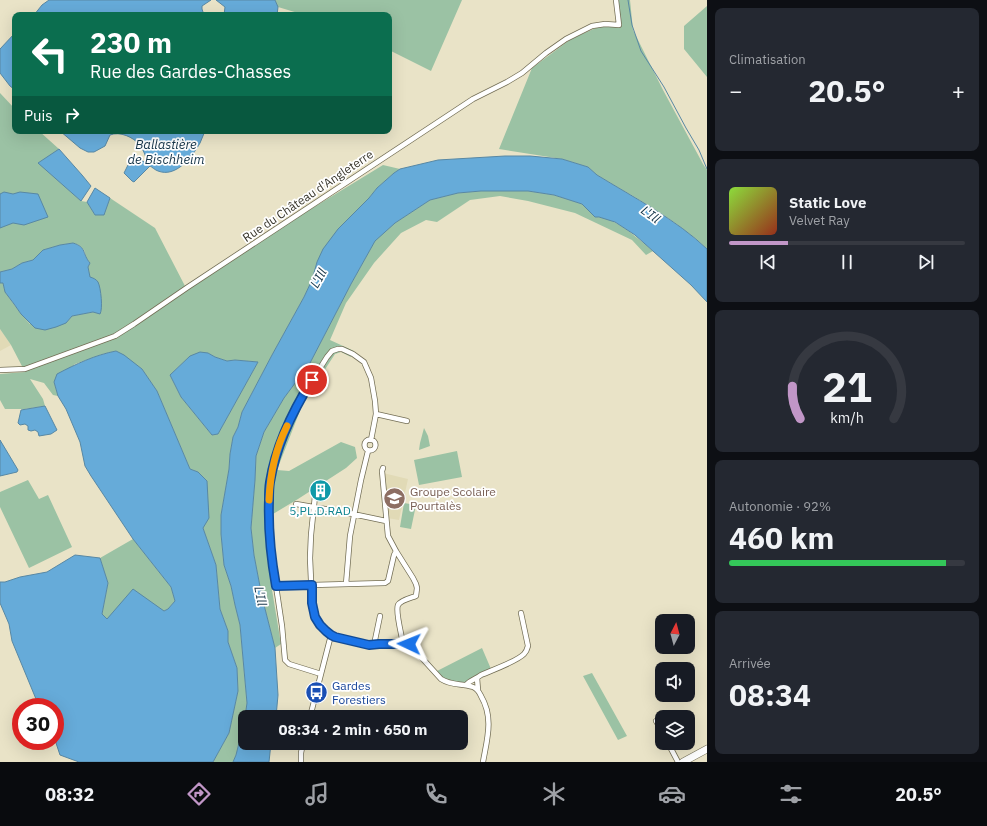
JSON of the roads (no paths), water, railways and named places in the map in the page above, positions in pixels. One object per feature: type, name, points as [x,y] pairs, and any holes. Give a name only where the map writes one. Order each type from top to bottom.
[{"type":"main road","points":[[683,762],[707,749]]},
{"type":"street","name":"Rue du Château d'Angleterre","points":[[0,370],[25,369],[115,336],[473,99],[522,73],[566,39],[592,26],[605,24],[619,25],[616,0]]},
{"type":"street","points":[[321,674],[289,664],[285,660],[282,626],[271,560],[268,516],[270,483],[277,450],[301,398],[323,362],[332,351],[338,349],[342,349],[353,354],[364,362],[371,378],[375,396],[376,414],[371,440],[374,442],[375,447],[372,451],[368,451]]},
{"type":"street","points":[[376,414],[407,421]]},
{"type":"street","points":[[368,451],[365,449],[364,444],[368,440],[371,440]]},
{"type":"street","points":[[346,584],[350,536],[368,451]]},
{"type":"street","points":[[383,468],[382,471],[388,536],[413,578],[417,588],[416,596],[399,603],[397,606],[403,644]]},
{"type":"street","points":[[315,496],[310,558],[312,603],[315,617],[320,625],[331,635],[361,644],[409,644],[445,682],[466,685],[478,690]]},
{"type":"street","points":[[296,504],[314,506],[386,521]]},
{"type":"street","points":[[276,586],[385,583],[388,581],[396,551]]},
{"type":"street","points":[[466,685],[468,682],[481,675],[520,657],[527,650],[528,646],[521,613]]},
{"type":"street","points":[[375,644],[374,640],[380,616]]},
{"type":"street","points":[[312,710],[331,635]]},
{"type":"street","points":[[477,678],[478,690],[486,703],[489,715],[483,762]]},
{"type":"street","points":[[300,762],[301,750]]},
{"type":"street","points":[[674,750],[683,762]]},
{"type":"water","points":[[49,0],[211,0],[202,6],[203,12],[36,12],[42,5]]},
{"type":"water","points":[[216,0],[275,0],[278,7],[277,12],[224,12],[225,7]]},
{"type":"water","points":[[12,36],[12,88],[0,73],[0,49]]},
{"type":"water","name":"Ballastière de Bischheim","points":[[64,134],[114,134],[110,135],[105,146],[94,152],[88,152],[80,148]]},
{"type":"water","name":"Ballastière de Bischheim","points":[[122,134],[204,134],[197,149],[183,165],[171,172],[157,171],[150,166],[134,182],[124,173],[128,165],[138,159],[147,163],[147,160],[144,152],[137,142]]},
{"type":"water","points":[[59,149],[91,186],[81,201],[38,163]]},
{"type":"water","name":"L'Ill","points":[[530,156],[562,159],[588,167],[597,175],[669,219],[707,249],[707,302],[691,285],[635,235],[615,222],[595,217],[582,204],[554,195],[528,191],[481,191],[458,193],[430,200],[395,223],[375,241],[310,363],[284,398],[264,432],[256,456],[251,528],[254,555],[262,597],[275,648],[278,695],[277,710],[246,710],[247,703],[240,625],[231,586],[224,565],[221,534],[221,515],[233,437],[238,427],[242,412],[304,297],[323,249],[338,229],[377,188],[394,173],[400,169],[438,160]]},
{"type":"water","points":[[95,188],[110,198],[104,215],[95,215],[87,202]]},
{"type":"water","points":[[4,192],[13,194],[20,192],[38,194],[48,217],[24,225],[13,223],[0,228],[0,194]]},
{"type":"water","points":[[73,243],[82,249],[90,263],[88,267],[90,277],[98,282],[101,298],[100,314],[93,312],[72,316],[66,323],[45,330],[35,328],[21,314],[5,292],[3,283],[0,283],[0,272],[12,269],[22,263],[33,260],[43,250]]},
{"type":"water","points":[[116,351],[124,355],[142,369],[157,391],[190,469],[198,472],[207,481],[209,518],[203,528],[216,565],[220,609],[228,631],[228,642],[237,668],[238,691],[229,733],[213,762],[79,762],[60,755],[58,750],[64,750],[64,698],[36,698],[12,641],[9,624],[0,603],[0,582],[47,572],[75,555],[100,558],[108,583],[102,614],[107,619],[133,589],[164,611],[168,609],[175,601],[171,587],[133,539],[85,466],[80,442],[66,409],[58,396],[54,382],[57,374],[64,370],[93,357]]},
{"type":"water","points":[[200,352],[208,353],[227,361],[235,360],[258,362],[218,434],[212,435],[181,397],[170,375],[190,356]]},
{"type":"water","points":[[45,406],[57,430],[51,434],[39,436],[38,432],[35,430],[28,430],[28,426],[25,424],[20,425],[18,423],[21,410]]},
{"type":"water","points":[[0,440],[18,470],[17,472],[0,476]]},
{"type":"water","points":[[238,747],[238,750],[270,750],[269,762],[233,762]]},
{"type":"waterway","points":[[628,0],[632,25],[641,51],[664,87],[699,150],[707,169]]},
{"type":"place","name":"5,PL.D.RAD","points":[[320,490]]},
{"type":"place","name":"Groupe Scolaire Pourtalès","points":[[395,499]]},
{"type":"place","name":"Gardes Forestiers","points":[[317,693]]}]
